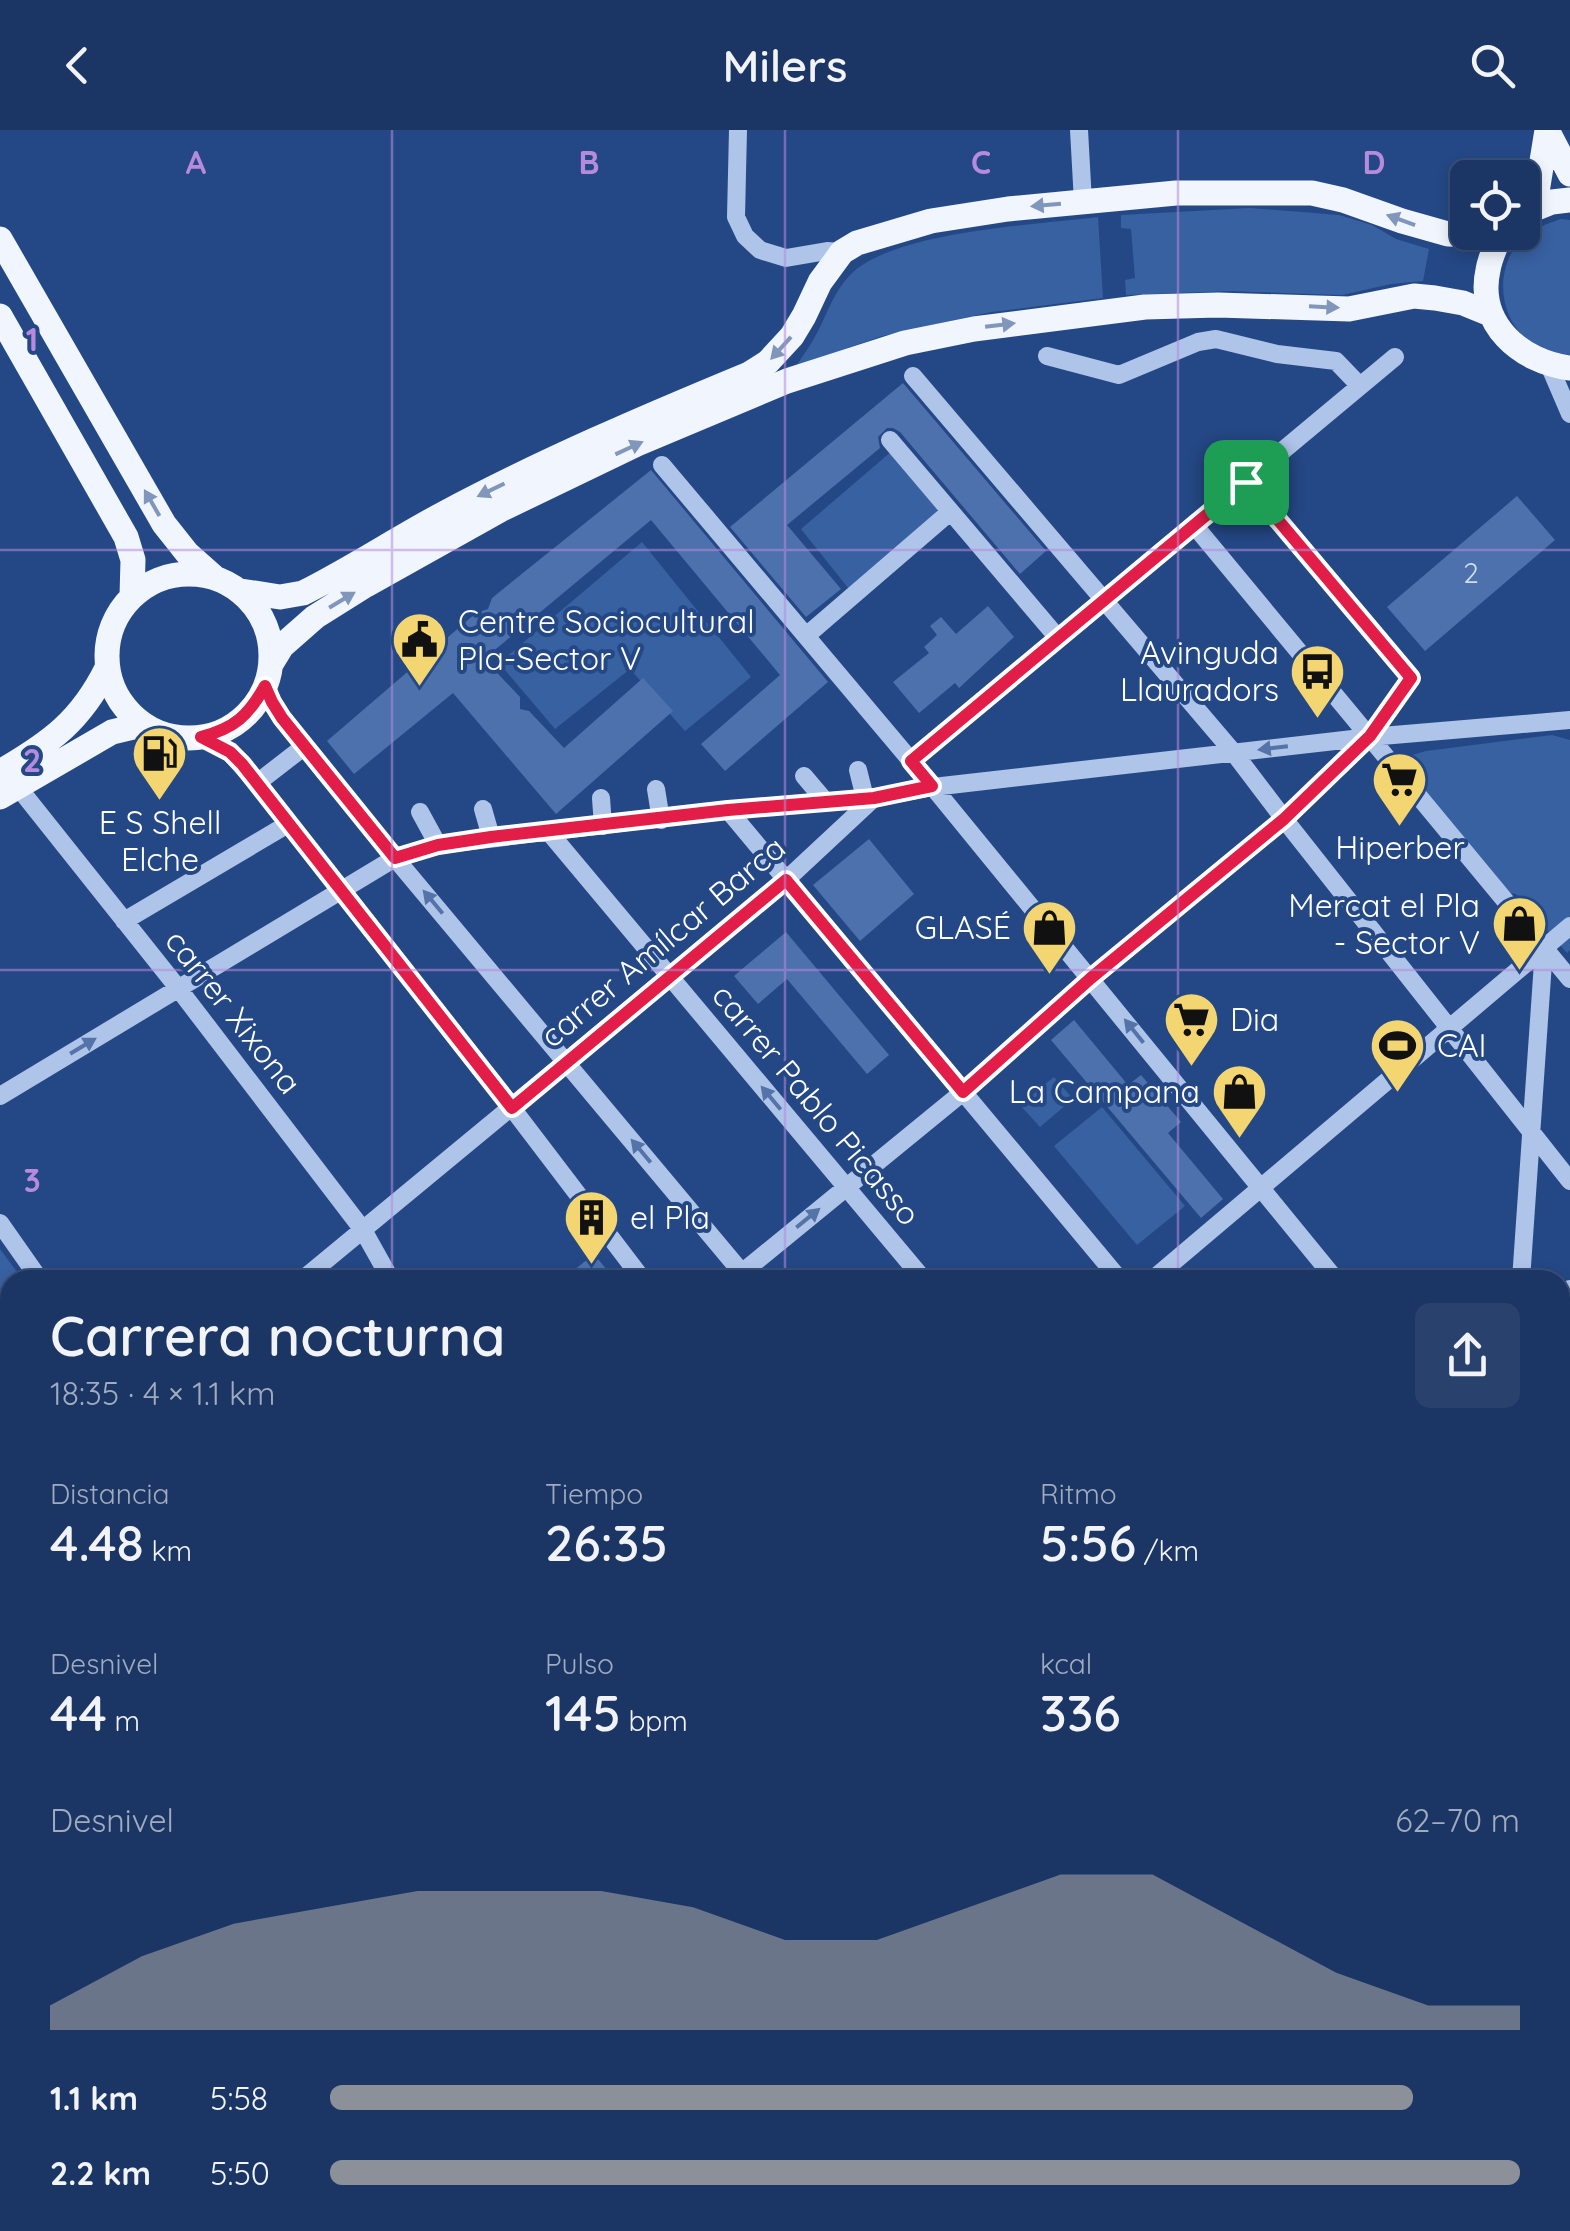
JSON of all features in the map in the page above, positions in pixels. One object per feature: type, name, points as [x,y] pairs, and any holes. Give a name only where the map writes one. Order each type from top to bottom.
[{"type":"main road","points":[[1547,130],[1570,174]]},
{"type":"main road","points":[[1540,178],[1547,130]]},
{"type":"main road","points":[[0,239],[164,524],[187,553],[214,577],[241,591],[280,596],[303,593],[441,514],[607,434],[749,374],[768,362],[792,336],[820,282],[842,252],[857,243],[931,221],[1008,208],[1176,193],[1312,193],[1450,234]]},
{"type":"main road","points":[[1540,207],[1570,200]]},
{"type":"main road","points":[[1494,250],[1487,274],[1490,314],[1524,354],[1559,366]]},
{"type":"main road","points":[[6,785],[112,732],[133,727],[184,738],[221,732],[253,707],[282,646],[315,617],[366,585],[500,510],[636,444],[787,381],[905,344],[974,329],[1144,307],[1349,309],[1414,296],[1463,304],[1490,314]]},
{"type":"main road","points":[[0,316],[126,537],[133,560],[132,596]]},
{"type":"main road","points":[[152,730],[122,704],[112,687],[107,668],[111,629],[132,596],[150,583],[192,573],[214,577]]},
{"type":"main road","points":[[241,591],[266,626],[270,643],[268,675]]},
{"type":"main road","points":[[6,785],[63,731],[95,693],[107,668]]},
{"type":"street","points":[[738,130],[736,217],[745,236],[760,250],[786,258],[842,252]]},
{"type":"street","points":[[1079,130],[1084,202]]},
{"type":"street","points":[[1047,356],[1119,375],[1216,338],[1276,354],[1336,360],[1360,386]]},
{"type":"street","points":[[911,761],[1394,357]]},
{"type":"street","points":[[1559,366],[1570,414]]},
{"type":"street","points":[[913,376],[1234,753],[1570,1181]]},
{"type":"street","points":[[890,440],[1058,638]]},
{"type":"street","points":[[662,465],[1091,978],[1328,1270]]},
{"type":"street","points":[[749,1270],[1284,819],[1370,736],[1411,678],[1246,482]]},
{"type":"street","points":[[806,636],[950,512]]},
{"type":"street","points":[[1194,526],[1570,979]]},
{"type":"street","points":[[268,675],[272,702],[305,746],[735,1270]]},
{"type":"street","points":[[0,1096],[395,858],[438,845],[728,810],[870,798],[932,786],[1370,736],[1570,720]]},
{"type":"street","points":[[201,737],[230,752],[257,783],[635,1270]]},
{"type":"street","points":[[257,783],[305,746]]},
{"type":"street","points":[[858,770],[870,798]]},
{"type":"street","points":[[804,776],[826,802]]},
{"type":"street","name":"carrer Xixona","points":[[6,785],[178,988],[362,1230],[385,1270]]},
{"type":"street","points":[[656,789],[661,820]]},
{"type":"street","points":[[601,798],[603,826]]},
{"type":"street","name":"carrer Amílcar Barca","points":[[314,1270],[786,880],[870,798]]},
{"type":"street","points":[[483,809],[491,837]]},
{"type":"street","points":[[728,810],[1112,1270]]},
{"type":"street","points":[[420,812],[438,845]]},
{"type":"street","points":[[124,921],[288,824]]},
{"type":"street","name":"carrer Pablo Picasso","points":[[548,831],[916,1270]]},
{"type":"street","points":[[1164,1270],[1570,926]]},
{"type":"street","points":[[1522,1270],[1544,948]]},
{"type":"street","points":[[1542,988],[1558,1002]]},
{"type":"street","points":[[0,1223],[33,1270]]},
{"type":"shaded area","points":[[1250,208],[1339,215],[1429,249],[1423,281],[1342,295],[1230,291],[1126,295],[1125,280],[1135,278],[1131,229],[1121,228],[1121,215]]},
{"type":"shaded area","points":[[1098,217],[1103,298],[991,312],[882,336],[796,366],[840,287],[872,260],[899,248],[967,232]]},
{"type":"shaded area","points":[[1561,219],[1570,220],[1570,355],[1533,344],[1513,323],[1507,310],[1503,281],[1511,253],[1540,250],[1540,228]]},
{"type":"shaded area","points":[[892,451],[943,512],[849,589],[801,529]]},
{"type":"shaded area","points":[[642,542],[751,677],[685,731],[630,669],[555,729],[499,663]]},
{"type":"shaded area","points":[[1552,735],[1570,740],[1567,953],[1516,894],[1505,892],[1412,779],[1408,768],[1409,756],[1426,751]]},
{"type":"shaded area","points":[[1054,1077],[1073,1099],[1040,1127],[1020,1105]]},
{"type":"shaded area","points":[[1102,1107],[1185,1206],[1137,1245],[1054,1146]]},
{"type":"shaded area","points":[[0,1249],[16,1270],[0,1270]]},
{"type":"building","points":[[903,383],[1046,551],[1020,574],[900,432],[887,428],[878,437],[880,448],[787,525],[841,589],[806,617],[730,527]]},
{"type":"building","points":[[651,470],[828,682],[725,771],[701,744],[780,675],[651,520],[484,659],[520,697],[520,709],[529,711],[564,748],[643,678],[673,711],[556,814],[453,693],[354,774],[327,741],[476,613],[488,609],[492,598]]},
{"type":"building","points":[[1517,496],[1555,540],[1425,651],[1387,607]]},
{"type":"building","points":[[988,606],[1014,637],[959,688],[955,683],[919,713],[893,682],[929,653],[924,647],[937,635],[930,626],[941,617],[956,634]]},
{"type":"building","points":[[869,839],[914,894],[860,941],[813,885]]},
{"type":"building","points":[[786,932],[889,1055],[867,1074],[787,979],[758,1004],[734,976]]},
{"type":"building","points":[[1074,1020],[1128,1085],[1141,1075],[1181,1122],[1168,1133],[1223,1199],[1201,1218],[1051,1040]]},
{"type":"building","points":[[594,1254],[607,1270],[574,1270]]},
{"type":"place","name":"Centre Sociocultural Pla-Sector V","points":[[419,689]]},
{"type":"place","name":"Avinguda Llauradors","points":[[1318,720]]},
{"type":"place","name":"E S Shell Elche","points":[[160,803]]},
{"type":"place","name":"Hiperber","points":[[1400,828]]},
{"type":"place","name":"Mercat el Pla - Sector V","points":[[1519,973]]},
{"type":"place","name":"GLASÉ","points":[[1050,977]]},
{"type":"place","name":"Dia","points":[[1191,1069]]},
{"type":"place","name":"CAI","points":[[1398,1095]]},
{"type":"place","name":"La Campana","points":[[1239,1141]]},
{"type":"place","name":"el Pla","points":[[591,1267]]},
{"type":"route","points":[[1246,482],[1411,678],[1370,736],[1284,819],[1091,978],[963,1092],[786,880],[512,1108],[242,764],[230,752],[201,737],[221,732],[238,721],[253,707],[265,686],[282,718],[395,858],[438,845],[491,837],[874,798],[932,786],[911,761],[1246,482]]}]
